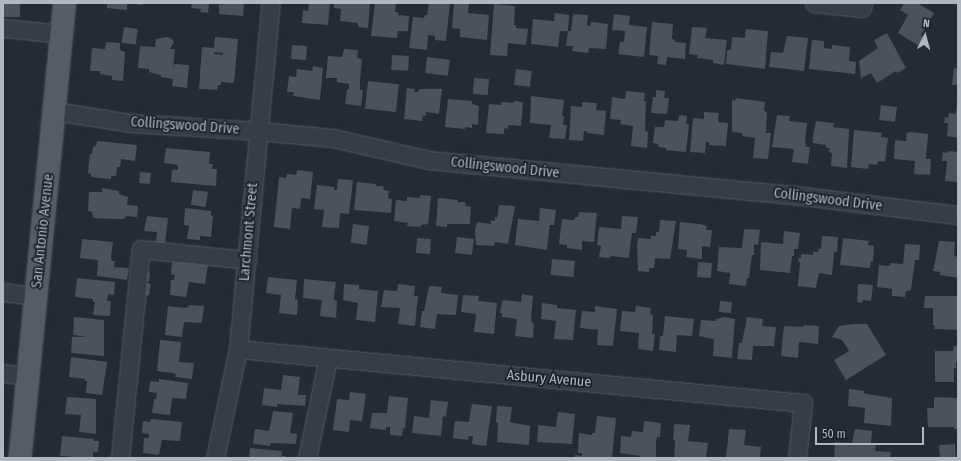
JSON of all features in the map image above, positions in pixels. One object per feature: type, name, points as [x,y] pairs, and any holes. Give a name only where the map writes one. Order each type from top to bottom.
[{"type":"main road","name":"San Antonio Avenue","points":[[20,458],[65,3]]},
{"type":"street","name":"Larchmont Street","points":[[215,458],[238,349],[271,3]]},
{"type":"street","points":[[814,3],[863,5]]},
{"type":"street","points":[[3,28],[62,34]]},
{"type":"street","name":"Collingswood Drive","points":[[54,111],[131,123],[259,131],[333,138],[429,160],[794,196],[958,215]]},
{"type":"street","points":[[120,458],[141,249],[246,260]]},
{"type":"street","points":[[3,292],[37,296]]},
{"type":"street","name":"Asbury Avenue","points":[[238,349],[803,403],[797,458]]},
{"type":"street","points":[[307,458],[328,358]]},
{"type":"street","points":[[3,374],[29,376]]},
{"type":"building","points":[[3,3],[20,3],[20,17],[3,17]]},
{"type":"building","points":[[107,3],[127,3],[127,10],[107,8]]},
{"type":"building","points":[[142,3],[142,5],[132,4]]},
{"type":"building","points":[[192,3],[209,3],[208,13],[200,12],[201,9],[191,8]]},
{"type":"building","points":[[223,3],[244,3],[243,16],[219,14],[219,4],[223,5]]},
{"type":"building","points":[[309,3],[330,3],[328,25],[302,23],[303,10],[308,11]]},
{"type":"building","points":[[334,3],[370,3],[368,28],[358,27],[358,23],[340,21],[341,9],[334,8]]},
{"type":"building","points":[[375,3],[396,3],[395,12],[398,12],[398,15],[409,16],[408,31],[398,31],[397,38],[371,36]]},
{"type":"building","points":[[429,3],[450,3],[446,41],[435,40],[435,36],[428,35],[427,50],[409,48],[413,17],[424,18],[425,15],[427,15]]},
{"type":"building","points":[[454,3],[469,3],[468,13],[489,15],[487,40],[460,37],[460,29],[452,28]]},
{"type":"building","points":[[904,3],[917,3],[934,13],[921,35],[924,37],[919,46],[898,33],[908,15],[900,10]]},
{"type":"building","points":[[494,4],[515,6],[514,25],[516,25],[516,28],[528,29],[526,45],[508,43],[507,56],[490,55]]},
{"type":"building","points":[[555,13],[569,15],[568,31],[560,31],[558,47],[531,44],[533,19],[554,21]]},
{"type":"building","points":[[573,14],[588,15],[587,25],[590,26],[591,22],[608,24],[606,49],[589,48],[588,53],[572,51],[573,46],[566,46],[568,31],[571,31]]},
{"type":"building","points":[[614,14],[630,16],[629,25],[647,27],[644,57],[618,54],[620,42],[624,42],[625,31],[612,30]]},
{"type":"building","points":[[652,22],[673,24],[672,39],[675,40],[675,42],[686,43],[685,59],[667,57],[666,65],[657,64],[658,56],[649,55]]},
{"type":"building","points":[[124,27],[138,29],[136,45],[122,43]]},
{"type":"building","points":[[692,27],[707,28],[705,38],[727,40],[724,65],[713,63],[713,60],[697,58],[698,55],[689,54]]},
{"type":"building","points":[[746,29],[768,31],[765,69],[726,64],[727,50],[731,50],[732,37],[745,38]]},
{"type":"building","points":[[887,33],[906,68],[897,73],[896,71],[877,83],[871,73],[861,78],[859,61],[878,48],[874,40]]},
{"type":"building","points":[[787,36],[808,38],[804,71],[769,67],[771,52],[783,53]]},
{"type":"building","points":[[166,37],[171,38],[174,42],[170,49],[175,49],[173,69],[174,64],[189,65],[187,88],[172,86],[173,79],[161,77],[161,75],[149,72],[149,69],[138,68],[140,46],[155,47],[156,39]]},
{"type":"building","points":[[215,37],[238,39],[234,83],[221,82],[221,85],[218,85],[217,90],[199,89],[202,47],[214,48]],"holes":[[[214,52],[223,53],[223,55],[214,54],[213,62]]]},
{"type":"building","points":[[812,40],[824,41],[824,48],[832,49],[832,45],[850,47],[849,61],[856,62],[855,74],[809,69]]},
{"type":"building","points":[[106,42],[120,43],[120,50],[125,52],[123,81],[112,80],[112,76],[100,74],[100,71],[90,71],[92,48],[105,49]]},
{"type":"building","points":[[292,45],[307,46],[306,60],[291,59]]},
{"type":"building","points":[[344,49],[358,50],[357,58],[362,59],[360,90],[363,90],[361,106],[345,104],[349,84],[337,82],[337,78],[326,78],[328,56],[342,57]]},
{"type":"building","points":[[392,55],[409,56],[408,71],[391,70]]},
{"type":"building","points":[[427,57],[450,60],[448,76],[425,73]]},
{"type":"building","points":[[313,66],[323,68],[320,100],[293,96],[294,92],[287,92],[289,76],[296,77],[297,69],[312,71]]},
{"type":"building","points":[[954,68],[958,69],[958,85],[952,85]]},
{"type":"building","points":[[516,69],[532,71],[530,87],[514,85]]},
{"type":"building","points":[[474,78],[489,79],[488,95],[473,94]]},
{"type":"building","points":[[368,81],[399,84],[396,112],[365,109]]},
{"type":"building","points":[[407,88],[415,89],[414,92],[418,92],[419,89],[442,89],[439,114],[426,112],[426,116],[423,115],[422,121],[404,119]]},
{"type":"building","points":[[656,90],[665,91],[664,98],[669,98],[667,114],[651,113],[653,97],[656,97]]},
{"type":"building","points":[[626,91],[645,93],[645,131],[648,132],[647,148],[631,146],[633,126],[620,124],[621,120],[610,119],[612,97],[625,99]]},
{"type":"building","points":[[531,96],[564,100],[562,116],[564,116],[563,125],[567,125],[565,139],[549,138],[551,125],[530,123]]},
{"type":"building","points":[[736,98],[765,102],[764,111],[767,112],[766,133],[771,133],[768,159],[753,158],[755,138],[742,136],[742,133],[732,132],[732,100],[735,101]]},
{"type":"building","points":[[448,99],[472,101],[472,104],[479,106],[478,125],[472,124],[472,128],[465,127],[465,129],[445,127]]},
{"type":"building","points":[[957,100],[958,138],[947,136],[948,123],[944,123],[945,117],[948,118],[949,113],[956,114]]},
{"type":"building","points":[[514,101],[523,102],[521,126],[508,125],[508,129],[504,128],[504,134],[486,133],[489,104],[501,105],[501,102],[514,103]]},
{"type":"building","points":[[582,102],[597,103],[596,110],[606,111],[604,135],[587,133],[587,131],[584,131],[583,141],[569,140],[571,106],[582,107]]},
{"type":"building","points":[[881,105],[897,107],[895,122],[879,120]]},
{"type":"building","points":[[704,112],[719,113],[718,122],[728,123],[726,146],[709,145],[709,142],[706,142],[705,153],[690,152],[693,118],[704,119]]},
{"type":"building","points":[[679,115],[687,116],[686,124],[689,124],[686,152],[666,150],[666,148],[659,147],[658,144],[653,143],[655,127],[664,127],[665,120],[678,121]]},
{"type":"building","points":[[777,115],[790,116],[789,121],[807,123],[805,140],[806,147],[810,147],[808,164],[792,162],[794,149],[772,147]]},
{"type":"building","points":[[816,121],[834,123],[833,127],[849,129],[847,168],[831,166],[832,153],[829,152],[830,148],[826,148],[826,145],[813,143]]},
{"type":"building","points":[[854,130],[882,133],[881,137],[888,138],[885,162],[878,161],[877,165],[869,164],[868,169],[851,167]]},
{"type":"building","points":[[907,133],[928,134],[926,159],[931,159],[930,175],[914,174],[915,161],[894,159],[895,140],[906,141]]},
{"type":"building","points":[[97,141],[137,145],[135,161],[121,159],[120,167],[117,167],[116,176],[111,176],[111,179],[91,177],[91,174],[88,173],[90,154],[92,154],[93,147],[96,146]]},
{"type":"building","points":[[166,148],[210,152],[209,164],[213,164],[212,169],[217,169],[216,186],[171,182],[172,170],[178,170],[178,165],[164,163]]},
{"type":"building","points":[[948,151],[958,152],[958,182],[945,181],[947,161],[942,161],[943,152],[948,153]]},
{"type":"building","points":[[297,170],[313,172],[310,199],[301,198],[300,209],[292,208],[290,229],[274,227],[279,177],[286,178],[287,174],[296,175]]},
{"type":"building","points":[[140,172],[151,173],[150,184],[139,183]]},
{"type":"building","points":[[338,179],[353,180],[349,214],[340,213],[339,228],[322,227],[324,210],[314,209],[317,185],[334,187],[334,190],[337,190]]},
{"type":"building","points":[[357,182],[376,184],[376,186],[383,186],[384,190],[389,191],[388,198],[392,199],[391,213],[354,210]]},
{"type":"building","points":[[102,188],[119,191],[119,194],[128,197],[127,205],[138,206],[137,217],[126,216],[124,219],[93,218],[92,212],[88,211],[89,192],[102,192]]},
{"type":"building","points":[[193,190],[208,192],[206,207],[191,205]]},
{"type":"building","points":[[420,195],[431,196],[428,224],[421,225],[421,227],[407,226],[408,223],[394,221],[396,200],[407,201],[407,197],[420,198]]},
{"type":"building","points":[[438,198],[465,202],[466,206],[471,207],[470,224],[447,224],[447,227],[436,226]]},
{"type":"building","points":[[499,205],[515,206],[508,244],[495,242],[494,246],[476,245],[475,230],[477,222],[491,224],[491,220],[495,221],[495,217],[497,218]]},
{"type":"building","points":[[185,208],[211,211],[211,216],[213,216],[211,237],[200,236],[200,240],[187,239],[189,226],[184,225]]},
{"type":"building","points":[[540,208],[556,210],[554,225],[550,225],[547,250],[515,245],[518,219],[539,221]]},
{"type":"building","points":[[579,212],[597,213],[594,242],[582,241],[582,250],[567,248],[567,245],[559,244],[562,219],[574,220],[575,217],[578,217]]},
{"type":"building","points":[[147,216],[168,218],[165,244],[156,243],[157,232],[144,231]]},
{"type":"building","points":[[622,216],[638,217],[636,233],[632,233],[629,258],[611,256],[610,258],[599,257],[601,246],[597,245],[599,227],[621,229]]},
{"type":"building","points":[[660,220],[676,221],[670,259],[655,258],[654,268],[649,268],[649,272],[638,271],[638,238],[651,239],[651,236],[656,236],[656,232],[659,232]]},
{"type":"building","points":[[680,222],[700,224],[707,226],[706,230],[712,230],[710,247],[702,246],[702,259],[686,257],[687,250],[678,249]]},
{"type":"building","points":[[353,224],[369,226],[367,245],[351,243]]},
{"type":"building","points":[[744,229],[760,230],[758,245],[754,244],[754,255],[752,255],[749,278],[747,278],[746,286],[729,284],[730,273],[717,271],[719,247],[742,248]]},
{"type":"building","points":[[784,231],[800,233],[798,249],[794,249],[794,256],[792,256],[790,273],[760,270],[761,242],[783,244]]},
{"type":"building","points":[[822,236],[838,237],[837,252],[834,252],[832,275],[819,273],[816,288],[798,286],[799,257],[801,258],[801,254],[813,255],[813,252],[818,252],[819,248],[821,249]]},
{"type":"building","points":[[457,237],[474,239],[472,255],[455,253]]},
{"type":"building","points":[[417,238],[431,239],[430,254],[416,253]]},
{"type":"building","points":[[843,238],[869,241],[868,245],[874,246],[873,262],[871,261],[870,268],[840,265]]},
{"type":"building","points":[[82,239],[113,242],[111,257],[112,261],[115,261],[114,271],[115,267],[129,268],[127,280],[97,276],[98,260],[80,258]]},
{"type":"building","points":[[939,241],[955,242],[954,255],[958,258],[958,278],[940,275],[940,272],[933,271]]},
{"type":"building","points":[[905,244],[920,245],[919,260],[915,260],[911,290],[906,291],[905,297],[892,296],[892,289],[877,287],[879,265],[890,266],[890,263],[903,264]]},
{"type":"building","points":[[552,259],[575,261],[574,277],[551,275]]},
{"type":"building","points":[[177,261],[208,265],[205,284],[189,282],[186,297],[170,295],[171,280],[174,280],[175,275],[171,274],[172,262],[177,263]]},
{"type":"building","points":[[698,262],[712,263],[711,278],[697,277]]},
{"type":"building","points":[[144,273],[150,273],[149,281],[143,280]]},
{"type":"building","points":[[268,277],[297,280],[295,299],[298,300],[297,315],[279,313],[281,295],[266,293]]},
{"type":"building","points":[[77,278],[115,282],[114,295],[108,294],[107,301],[111,301],[110,316],[93,315],[95,302],[93,302],[93,299],[75,297]]},
{"type":"building","points":[[304,279],[336,282],[334,300],[337,301],[336,318],[320,316],[322,300],[303,298]]},
{"type":"building","points":[[145,283],[151,284],[149,296],[143,295]]},
{"type":"building","points":[[344,284],[359,285],[359,289],[378,291],[375,322],[356,320],[358,303],[343,300]]},
{"type":"building","points":[[398,284],[415,286],[414,296],[418,296],[415,326],[398,324],[400,308],[381,307],[384,290],[397,291]]},
{"type":"building","points":[[858,284],[873,285],[871,301],[863,300],[862,303],[857,302]]},
{"type":"building","points":[[429,286],[442,287],[441,293],[458,295],[456,315],[437,314],[435,329],[420,327],[422,311],[424,311]]},
{"type":"building","points":[[522,294],[533,296],[531,318],[532,323],[534,323],[533,338],[515,336],[517,319],[502,317],[502,313],[500,313],[502,302],[504,300],[521,302]]},
{"type":"building","points":[[463,295],[479,296],[478,301],[497,303],[494,334],[474,332],[476,314],[461,312]]},
{"type":"building","points":[[925,296],[958,296],[958,313],[955,313],[958,314],[958,330],[934,329],[933,308],[924,308]]},
{"type":"building","points":[[720,301],[732,302],[731,313],[719,312]]},
{"type":"building","points":[[542,303],[557,305],[557,308],[576,310],[573,340],[554,339],[556,321],[541,319]]},
{"type":"building","points":[[189,305],[204,306],[202,323],[184,322],[182,337],[165,335],[168,306],[184,308],[188,307]]},
{"type":"building","points":[[595,306],[617,309],[613,346],[597,345],[598,330],[580,328],[582,311],[595,312]]},
{"type":"building","points":[[636,306],[651,308],[650,314],[653,315],[652,334],[655,334],[653,351],[638,349],[639,333],[620,331],[622,311],[635,312]]},
{"type":"building","points":[[665,316],[694,319],[692,336],[677,335],[676,352],[659,350],[660,336],[663,336]]},
{"type":"building","points":[[74,317],[104,320],[104,356],[71,353],[72,337],[87,337],[73,335]]},
{"type":"building","points":[[724,317],[735,319],[732,358],[713,356],[714,339],[699,336],[701,320],[716,321],[716,319]]},
{"type":"building","points":[[747,317],[763,319],[762,326],[776,327],[774,346],[753,346],[752,360],[737,359],[739,343],[742,343]]},
{"type":"building","points":[[867,324],[886,355],[846,380],[834,360],[849,351],[842,340],[832,337],[839,326]]},
{"type":"building","points":[[804,325],[819,326],[818,344],[799,342],[798,358],[781,356],[784,326],[803,327]]},
{"type":"building","points":[[160,340],[181,342],[179,362],[194,363],[192,379],[175,377],[176,374],[157,371]]},
{"type":"building","points":[[954,346],[958,346],[958,362],[956,362],[956,368],[954,368],[954,382],[935,382],[935,351],[953,351]]},
{"type":"building","points":[[71,357],[107,362],[102,395],[86,393],[87,381],[85,381],[85,379],[69,377]]},
{"type":"building","points":[[283,375],[300,377],[298,395],[306,395],[305,406],[277,404],[277,407],[262,405],[264,388],[281,390]]},
{"type":"building","points":[[159,379],[188,383],[186,399],[172,398],[170,415],[152,413],[154,399],[156,399],[157,393],[149,392],[150,381],[159,382]]},
{"type":"building","points":[[849,389],[864,391],[864,393],[867,394],[892,398],[891,426],[864,423],[865,408],[848,406]]},
{"type":"building","points":[[350,392],[366,394],[362,421],[350,420],[349,432],[333,430],[337,399],[349,400]]},
{"type":"building","points":[[389,396],[408,398],[405,429],[403,428],[402,436],[390,435],[390,427],[386,427],[386,430],[370,428],[372,413],[387,413]]},
{"type":"building","points":[[67,397],[96,399],[96,434],[79,432],[81,415],[65,414]]},
{"type":"building","points":[[934,397],[958,398],[958,429],[954,429],[954,427],[928,427],[927,408],[934,408]]},
{"type":"building","points":[[431,400],[448,402],[446,417],[443,416],[441,436],[412,433],[414,416],[429,418]]},
{"type":"building","points":[[472,404],[492,406],[486,446],[472,444],[473,436],[469,436],[468,440],[453,438],[455,421],[469,422]]},
{"type":"building","points":[[497,406],[512,407],[510,422],[530,426],[529,445],[497,442]]},
{"type":"building","points":[[273,411],[293,413],[290,433],[297,434],[296,444],[271,443],[270,446],[253,444],[255,429],[269,431]]},
{"type":"building","points":[[558,412],[575,414],[572,444],[537,442],[538,425],[556,427]]},
{"type":"building","points":[[597,416],[616,418],[612,458],[575,458],[575,455],[582,456],[582,453],[578,453],[579,433],[592,435],[592,433],[595,433]]},
{"type":"building","points":[[151,419],[182,422],[180,441],[162,440],[159,455],[143,453],[144,438],[149,438],[149,434],[142,433],[143,421],[150,422]]},
{"type":"building","points":[[644,421],[661,423],[660,437],[657,437],[656,442],[656,458],[640,458],[640,456],[620,453],[621,436],[631,437],[632,431],[643,432]]},
{"type":"building","points":[[674,424],[690,425],[688,441],[708,443],[706,458],[674,458]]},
{"type":"building","points":[[729,429],[746,430],[744,445],[761,447],[760,458],[726,458]]},
{"type":"building","points":[[855,429],[872,431],[871,443],[876,444],[875,451],[891,452],[890,458],[834,458],[835,442],[852,443]]},
{"type":"building","points":[[62,436],[94,439],[94,441],[99,441],[98,452],[93,452],[93,458],[60,456]]},
{"type":"building","points":[[955,444],[956,458],[940,458],[939,445]]},
{"type":"building","points":[[250,448],[282,451],[282,456],[286,456],[285,458],[249,458]]}]
